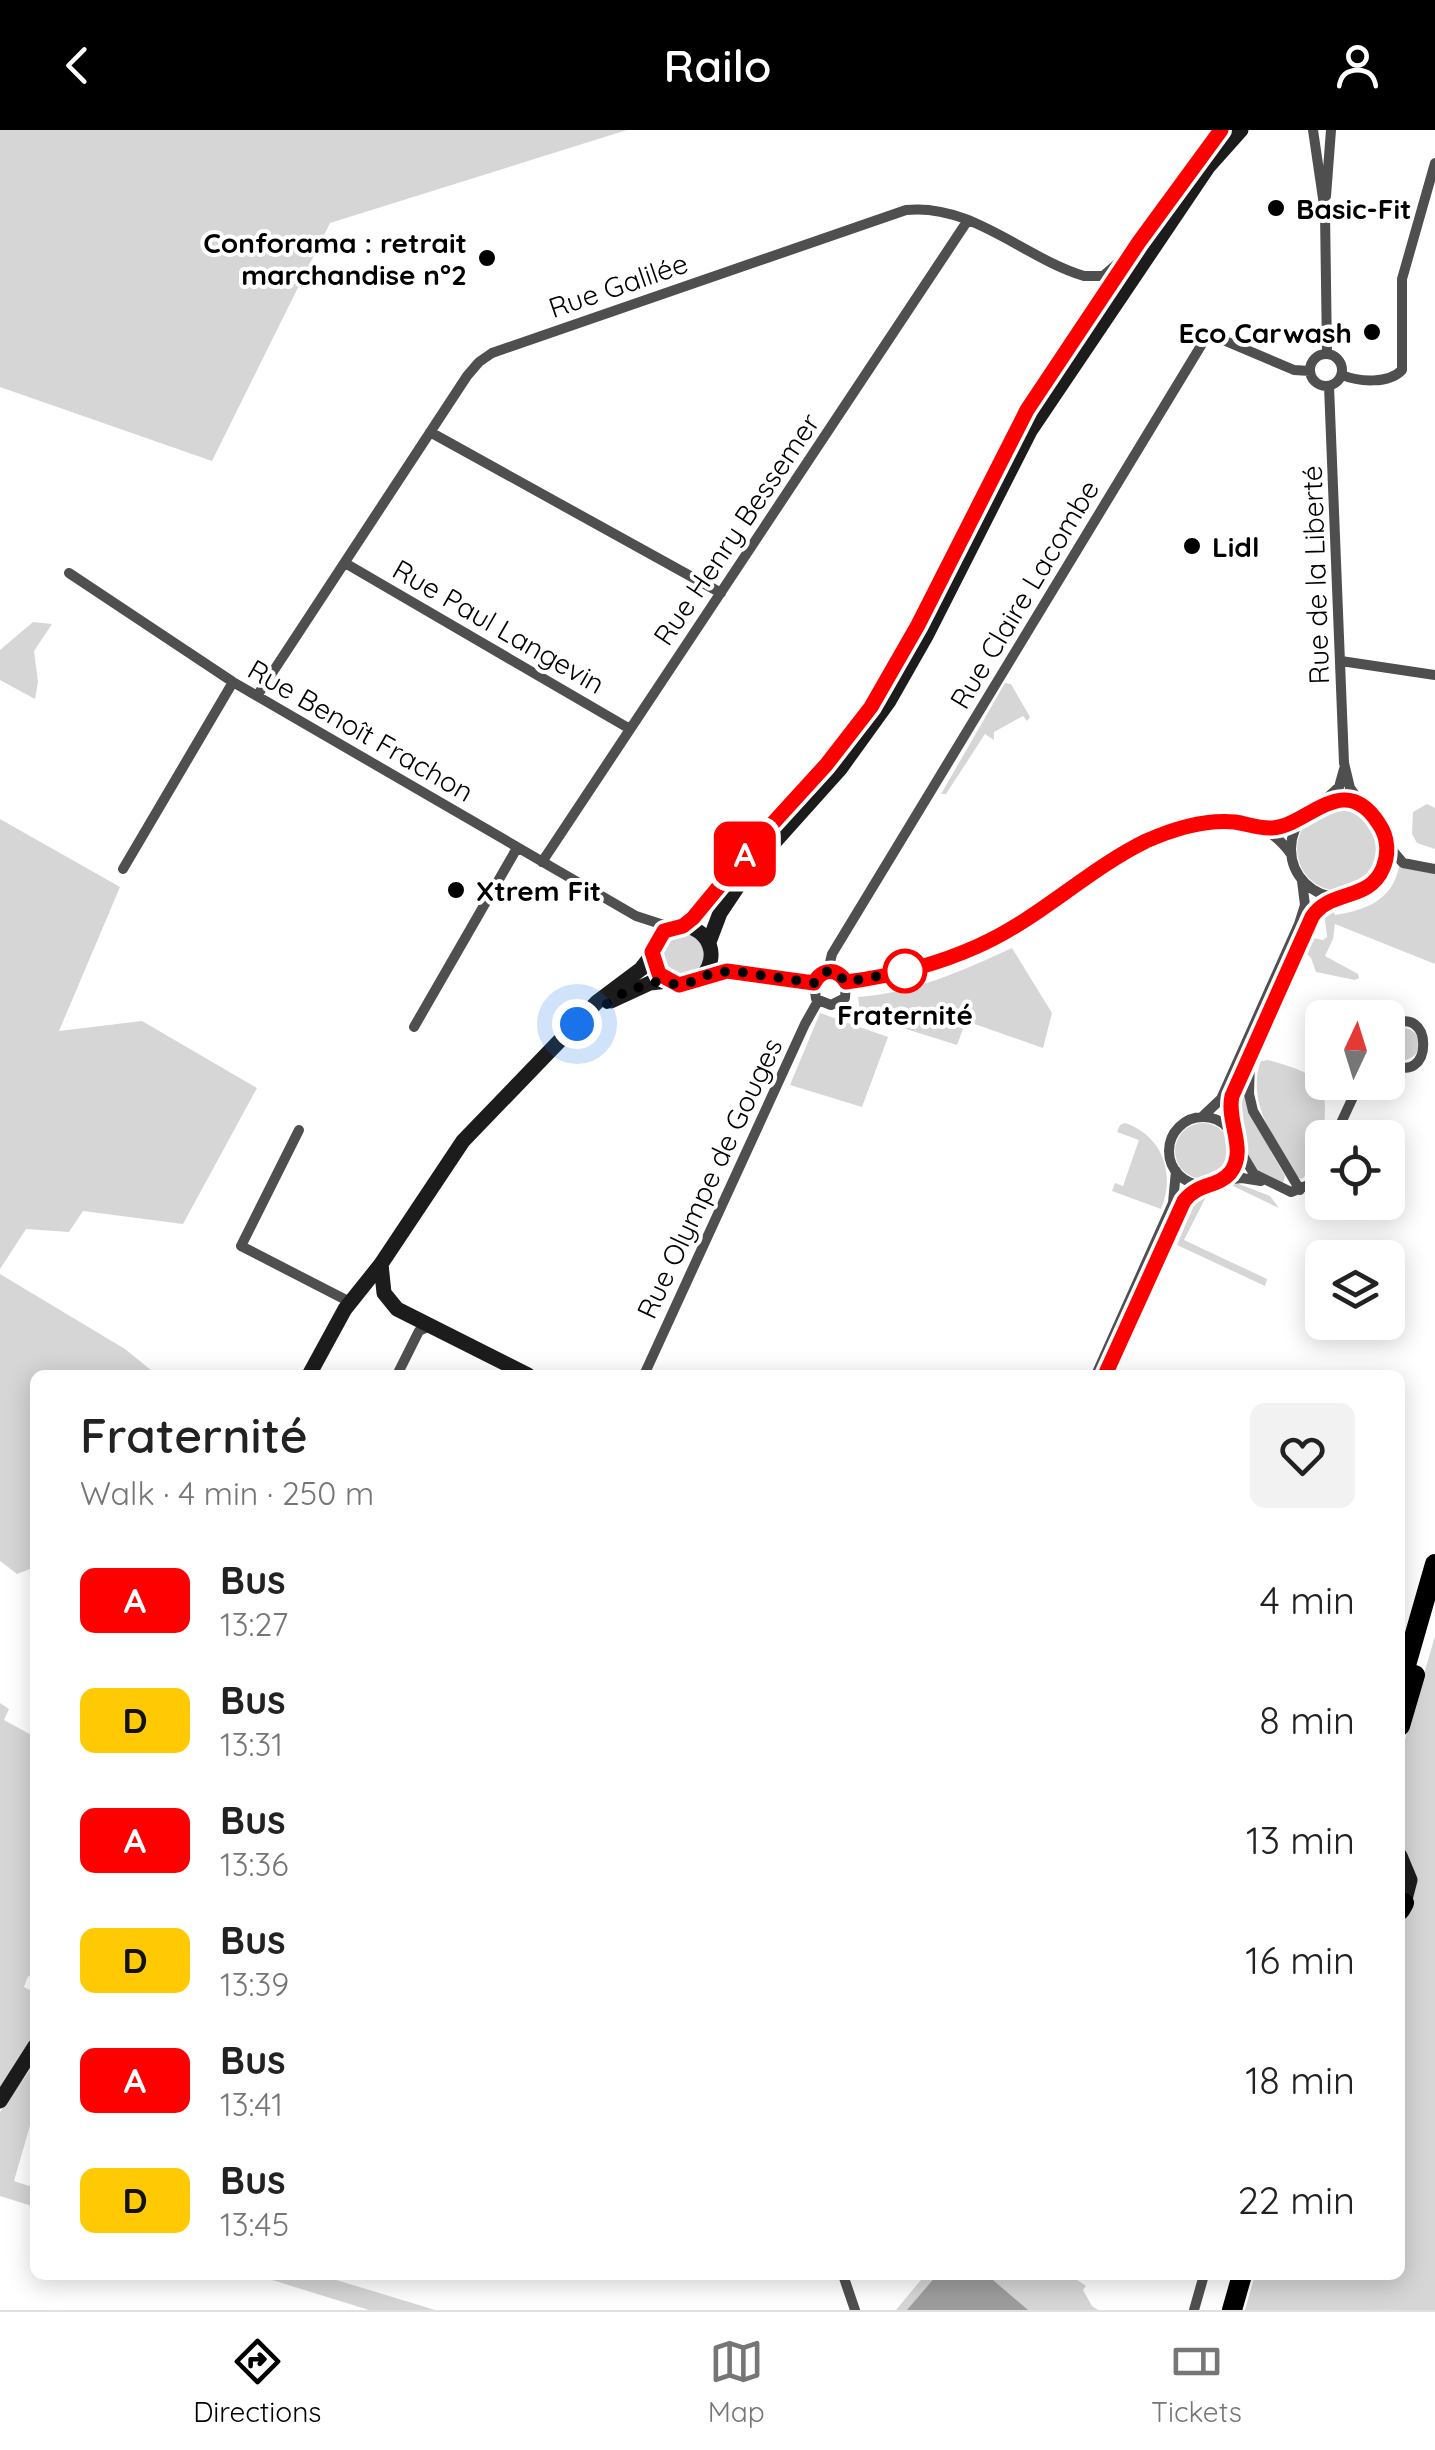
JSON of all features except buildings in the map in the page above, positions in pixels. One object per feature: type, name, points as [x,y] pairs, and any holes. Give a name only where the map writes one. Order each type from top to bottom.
[{"type":"highway","points":[[1405,1669],[1435,1564]]},
{"type":"highway","points":[[1405,1709],[1435,1604]]},
{"type":"highway","points":[[1220,2310],[1229,2280]]},
{"type":"highway","points":[[1232,2310],[1241,2280]]},
{"type":"street","points":[[312,1370],[353,1298],[381,1264],[463,1141],[603,996],[641,968],[653,950],[826,765],[871,707],[918,625],[1018,426],[1139,242],[1221,130]]},
{"type":"street","points":[[703,976],[710,965],[710,947],[720,913],[746,874],[840,769],[890,702],[1040,414],[1201,176],[1241,130]]},
{"type":"street","points":[[1313,130],[1325,212]]},
{"type":"street","points":[[1327,354],[1325,212],[1330,130]]},
{"type":"street","points":[[1342,375],[1358,380],[1386,379],[1396,377],[1402,370],[1402,280],[1435,163]]},
{"type":"street","name":"Rue Galilée","points":[[257,696],[471,371],[492,353],[894,212],[933,210],[968,220],[1089,277],[1106,274],[1139,242]]},
{"type":"street","name":"Rue Henry Bessemer","points":[[542,862],[968,220]]},
{"type":"street","name":"Rue Claire Lacombe","points":[[828,971],[832,954],[1205,340],[1216,337],[1294,370],[1310,371]]},
{"type":"street","points":[[1327,354],[1340,361],[1342,375]]},
{"type":"street","points":[[1327,354],[1314,360],[1310,371],[1317,384],[1329,386],[1342,375]]},
{"type":"street","name":"Rue de la Liberté","points":[[1329,386],[1344,763],[1352,792],[1365,809]]},
{"type":"street","points":[[430,432],[721,593]]},
{"type":"street","name":"Rue Paul Langevin","points":[[345,562],[630,729]]},
{"type":"street","name":"Rue Benoît Frachon","points":[[69,574],[233,682],[636,916],[648,928],[653,950]]},
{"type":"street","points":[[1341,662],[1435,675]]},
{"type":"street","points":[[123,870],[233,682]]},
{"type":"street","points":[[846,982],[920,968],[980,946],[1162,834],[1224,822],[1258,828],[1282,827],[1301,819],[1339,787],[1344,763]]},
{"type":"street","points":[[1319,806],[1340,801],[1365,809],[1380,824],[1394,856],[1406,865],[1435,869]]},
{"type":"street","points":[[1290,854],[1292,835],[1301,819]]},
{"type":"street","points":[[1098,1370],[1172,1203],[1176,1171],[1170,1154],[1173,1136],[1221,1099],[1299,924],[1306,900],[1302,880],[1277,838],[1258,828]]},
{"type":"street","points":[[1221,1180],[1236,1162],[1230,1101],[1312,917],[1320,906],[1371,885],[1384,866],[1386,844]]},
{"type":"street","points":[[414,1027],[517,848]]},
{"type":"street","points":[[1302,880],[1316,892],[1337,897]]},
{"type":"street","name":"Rue Benoît Frachon","points":[[636,916],[677,926]]},
{"type":"street","points":[[677,926],[697,929],[723,964],[739,972]]},
{"type":"street","points":[[653,950],[657,972],[668,981]]},
{"type":"street","points":[[577,1024],[625,992],[650,983],[668,981],[684,985],[722,971],[814,983]]},
{"type":"street","points":[[828,971],[839,973],[846,982],[847,993],[841,1002],[828,1006],[814,994],[818,976],[828,971]]},
{"type":"street","name":"Rue Olympe de Gouges","points":[[646,1370],[818,1001]]},
{"type":"street","points":[[1405,1022],[1421,1029],[1426,1039],[1425,1053],[1418,1062],[1405,1068]]},
{"type":"street","points":[[1250,1055],[1249,1094],[1253,1111],[1300,1190]]},
{"type":"street","points":[[1202,1117],[1219,1121],[1235,1138],[1249,1169],[1266,1182]]},
{"type":"street","points":[[299,1130],[241,1246],[353,1298],[374,1300],[394,1318],[517,1370]]},
{"type":"street","points":[[1176,1171],[1188,1181],[1202,1185]]},
{"type":"street","points":[[1107,1370],[1181,1206],[1202,1185],[1242,1178],[1287,1191],[1305,1187]]},
{"type":"street","points":[[381,1264],[381,1284],[389,1302],[424,1329],[502,1370]]},
{"type":"street","points":[[400,1370],[424,1329]]},
{"type":"street","points":[[1405,1868],[1410,1880],[1405,1895]]},
{"type":"street","points":[[0,2101],[30,2061]]},
{"type":"street","points":[[844,2280],[855,2310]]},
{"type":"street","points":[[1194,2310],[1203,2280]]},
{"type":"shaded area","points":[[0,130],[627,130],[330,223],[212,461],[0,387]]},
{"type":"shaded area","points":[[33,622],[52,624],[34,651],[38,682],[35,699],[0,680],[0,650]]},
{"type":"shaded area","points":[[1005,683],[1011,684],[1030,717],[1027,721],[1023,716],[994,732],[994,740],[985,734],[946,794],[941,794]]},
{"type":"shaded area","points":[[1427,804],[1435,808],[1435,849],[1417,843],[1412,834],[1413,812]]},
{"type":"shaded area","points":[[1339,807],[1355,810],[1369,819],[1378,833],[1378,865],[1369,879],[1355,888],[1339,891],[1323,888],[1309,879],[1300,865],[1297,849],[1300,833],[1309,819],[1323,810]]},
{"type":"shaded area","points":[[0,819],[120,887],[59,1031],[142,1021],[257,1088],[183,1224],[83,1211],[69,1232],[26,1229],[0,1269]]},
{"type":"shaded area","points":[[1399,867],[1435,874],[1435,964],[1335,924],[1325,956],[1359,978],[1316,972],[1303,949],[1309,937],[1327,937],[1324,911],[1331,908],[1335,915],[1376,902],[1390,888]]},
{"type":"shaded area","points":[[682,933],[698,939],[704,955],[698,971],[682,977],[666,971],[660,955],[666,939]]},
{"type":"shaded area","points":[[1012,948],[1052,1013],[1043,1048],[966,1021],[957,1045],[860,1011],[858,997],[918,986]]},
{"type":"shaded area","points":[[820,1013],[888,1037],[862,1107],[790,1085]]},
{"type":"shaded area","points":[[1405,1028],[1418,1038],[1418,1050],[1405,1060]]},
{"type":"shaded area","points":[[1261,1061],[1305,1073],[1305,1100],[1324,1100],[1325,1120],[1305,1120],[1302,1179],[1281,1150],[1260,1107],[1257,1076]]},
{"type":"shaded area","points":[[1244,1074],[1251,1116],[1285,1176],[1283,1183],[1255,1171],[1244,1153],[1232,1115]]},
{"type":"shaded area","points":[[1125,1123],[1148,1137],[1162,1157],[1167,1182],[1161,1209],[1112,1191],[1115,1183],[1123,1186],[1139,1140],[1117,1132]]},
{"type":"shaded area","points":[[1203,1123],[1223,1131],[1231,1151],[1223,1171],[1203,1179],[1183,1171],[1175,1151],[1183,1131]]},
{"type":"shaded area","points":[[1234,1182],[1270,1196],[1279,1208],[1231,1185],[1208,1193],[1184,1240],[1267,1279],[1265,1286],[1177,1245],[1201,1192]]},
{"type":"shaded area","points":[[0,1274],[125,1349],[151,1370],[30,1370],[30,1569],[17,1574],[0,1561]]},
{"type":"shaded area","points":[[1435,1636],[1435,2310],[1245,2310],[1254,2280],[1405,2280],[1405,1906],[1417,1881],[1405,1854],[1405,1740]]},
{"type":"shaded area","points":[[0,1703],[9,1709],[4,1720],[30,1734],[30,1977],[24,1987],[30,1990],[30,2048],[0,2093]]},
{"type":"shaded area","points":[[30,2070],[30,2125],[14,2181],[30,2186],[30,2205],[0,2196],[0,2112]]},
{"type":"shaded area","points":[[272,2280],[336,2280],[435,2310],[369,2310]]},
{"type":"shaded area","points":[[921,2280],[1077,2280],[1086,2286],[1083,2290],[1098,2310],[896,2310]]},
{"type":"shaded area","points":[[933,2280],[993,2280],[1028,2310],[907,2310]]},
{"type":"bus line","name":"A","points":[[1107,1370],[1184,1201],[1202,1185],[1224,1178],[1236,1162],[1237,1144],[1229,1117],[1232,1096],[1312,917],[1328,901],[1368,887],[1382,870],[1386,840],[1373,816],[1362,807],[1340,801],[1319,806],[1282,827],[1258,828],[1224,822],[1170,832],[1119,857],[997,937],[942,961],[882,976],[846,982],[839,973],[828,971],[814,983],[727,971],[679,985],[659,974],[652,952],[664,931],[683,926],[693,918],[858,726],[918,625],[1027,410],[1139,242],[1221,130]]},
{"type":"place","name":"Basic-Fit","points":[[1276,208]]},
{"type":"place","name":"Conforama : retrait marchandise n°2","points":[[487,258]]},
{"type":"place","name":"Eco Carwash","points":[[1372,332]]},
{"type":"place","name":"Lidl","points":[[1192,546]]},
{"type":"place","name":"Xtrem Fit","points":[[456,890]]},
{"type":"place","name":"Fraternité","points":[[905,971]]},
{"type":"route","points":[[577,1024],[625,992],[655,982],[684,985],[727,971],[814,983],[823,972],[834,971],[846,982],[905,971]]}]
